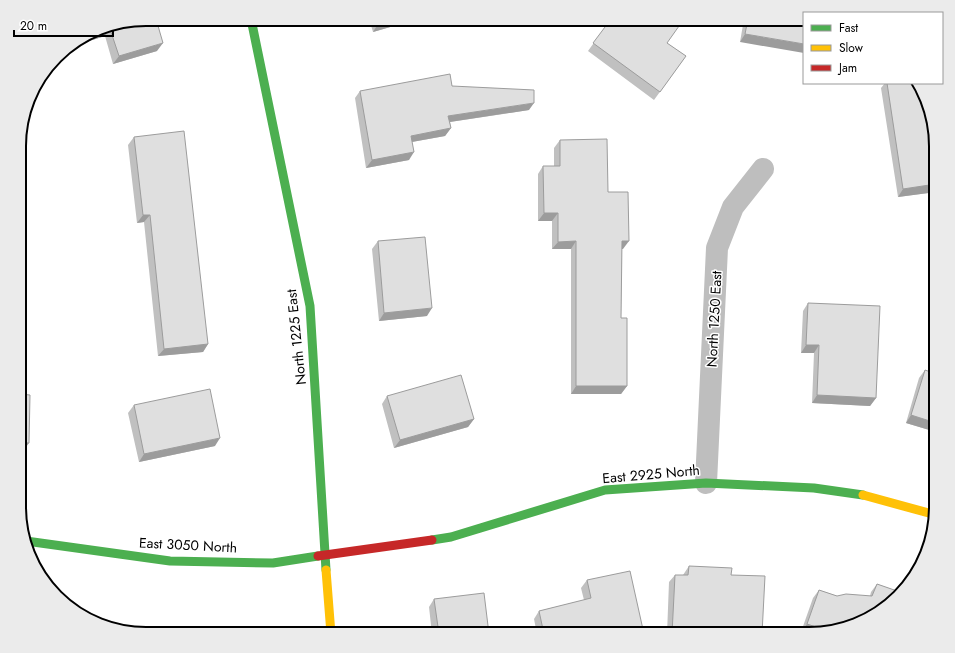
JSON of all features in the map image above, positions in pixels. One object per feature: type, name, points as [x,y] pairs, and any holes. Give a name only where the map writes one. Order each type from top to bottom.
[{"type":"street","name":"North 1225 East","points":[[252,26],[310,306],[325,556],[331,627]]},
{"type":"street","name":"North 1250 East","points":[[706,483],[717,248],[733,207],[763,169]]},
{"type":"street","name":"East 2925 North","points":[[325,556],[451,537],[605,490],[706,483],[814,488],[853,493],[929,513]]},
{"type":"street","name":"East 3050 North","points":[[31,542],[170,561],[273,563],[325,556]]},
{"type":"building","points":[[138,26],[158,26],[163,43],[119,56],[111,31]]},
{"type":"building","points":[[606,26],[679,26],[667,43],[686,56],[660,92],[593,43]]},
{"type":"building","points":[[747,26],[803,26],[803,44],[745,34]]},
{"type":"building","points":[[450,74],[452,86],[534,90],[534,103],[448,116],[451,128],[411,136],[414,152],[372,160],[360,91]]},
{"type":"building","points":[[887,84],[912,84],[920,100],[928,131],[929,185],[903,189]]},
{"type":"building","points":[[184,131],[208,344],[164,349],[150,215],[143,215],[134,137]]},
{"type":"building","points":[[607,139],[608,192],[628,192],[629,241],[622,241],[621,318],[627,318],[627,386],[576,386],[576,241],[558,242],[558,213],[544,213],[543,166],[560,166],[560,140]]},
{"type":"building","points":[[425,237],[432,308],[384,313],[378,241]]},
{"type":"building","points":[[808,303],[880,306],[876,398],[817,395],[819,345],[806,345]]},
{"type":"building","points":[[925,370],[929,371],[929,421],[911,415]]},
{"type":"building","points":[[461,375],[474,419],[400,440],[387,396]]},
{"type":"building","points":[[210,389],[220,438],[144,454],[134,405]]},
{"type":"building","points":[[26,395],[30,395],[29,443],[26,443]]},
{"type":"building","points":[[689,566],[732,568],[731,575],[765,576],[762,627],[672,627],[675,575],[688,575]]},
{"type":"building","points":[[630,571],[642,627],[542,627],[539,611],[591,598],[587,580]]},
{"type":"building","points":[[877,584],[895,590],[876,607],[847,621],[824,626],[815,627],[807,624],[819,590],[837,596],[846,594],[872,596]]},
{"type":"building","points":[[484,593],[488,627],[438,627],[434,599]]},
{"type":"traffic: fast","points":[[252,26],[310,306],[326,570]]},
{"type":"traffic: fast","points":[[432,540],[451,537],[605,490],[706,483],[814,488],[863,495]]},
{"type":"traffic: fast","points":[[31,542],[170,561],[273,563],[318,556]]},
{"type":"traffic: slow","points":[[863,495],[929,513]]},
{"type":"traffic: slow","points":[[326,570],[330,627]]},
{"type":"traffic: jam","points":[[318,556],[432,540]]}]
